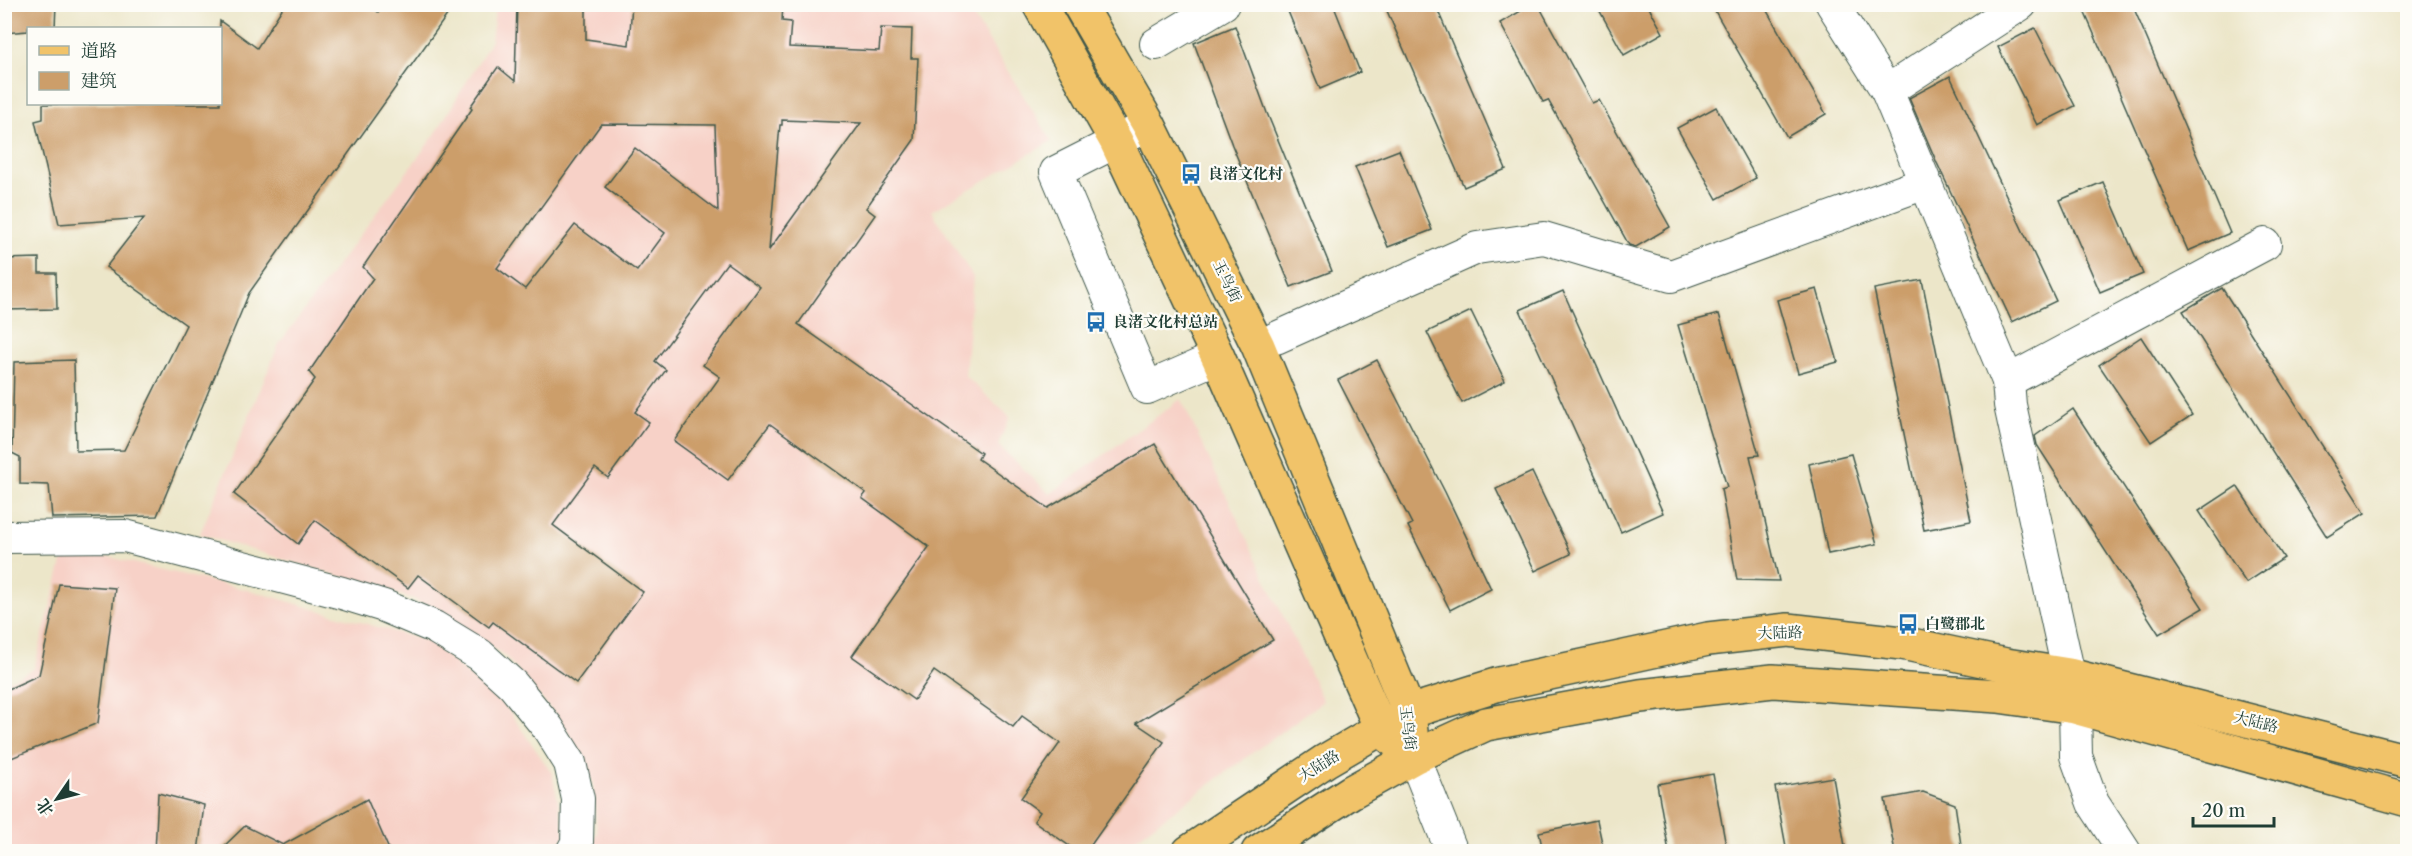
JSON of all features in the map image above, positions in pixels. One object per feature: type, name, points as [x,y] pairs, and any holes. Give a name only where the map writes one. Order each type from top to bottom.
[{"type":"main road","name":"玉鸟街","points":[[1039,4],[1116,141],[1218,357],[1381,729],[1414,757]]},
{"type":"main road","name":"玉鸟街","points":[[1079,4],[1149,124],[1258,345],[1409,712],[1414,757]]},
{"type":"main road","name":"大陆路","points":[[1189,852],[1324,761],[1409,712],[1511,681],[1708,639],[1788,630],[1902,644],[2069,675],[2408,761]]},
{"type":"main road","points":[[1258,852],[1351,792],[1414,757],[1486,724],[1640,696],[1773,681],[1998,696],[2075,707],[2408,800]]},
{"type":"street","points":[[1156,44],[1223,4]]},
{"type":"street","points":[[1832,4],[1887,91],[2008,381],[2010,405],[2075,707],[2076,756],[2093,803],[2125,852]]},
{"type":"street","points":[[1887,91],[2022,4]]},
{"type":"street","points":[[1149,124],[1056,172],[1147,388],[1218,357]]},
{"type":"street","points":[[1276,338],[1477,248],[1544,238],[1671,276],[1925,183]]},
{"type":"street","points":[[2008,381],[2265,244]]},
{"type":"street","points":[[4,537],[125,536],[342,592],[384,606],[434,627],[480,655],[513,685],[548,728],[570,763],[578,799],[577,843],[572,852]]},
{"type":"street","points":[[1414,757],[1452,852]]},
{"type":"shaded area","points":[[496,5],[966,5],[1052,141],[932,211],[973,277],[965,376],[1010,417],[998,445],[1050,494],[1181,399],[1323,701],[1119,851],[586,851],[597,833],[593,782],[559,719],[504,655],[414,599],[200,534],[279,344],[436,133],[491,41]]},
{"type":"shaded area","points":[[66,547],[252,591],[430,642],[506,707],[552,773],[565,835],[554,852],[5,851],[4,683],[34,669]]},
{"type":"building","points":[[4,4],[56,4],[55,27],[27,27],[27,31],[4,33]]},
{"type":"building","points":[[285,4],[368,4],[378,12],[385,4],[455,4],[249,293],[157,516],[52,518],[49,485],[20,484],[20,457],[12,453],[14,362],[74,360],[76,451],[124,450],[186,325],[106,267],[144,218],[59,224],[35,121],[43,119],[43,105],[222,105],[222,27],[220,27],[220,21],[257,48]]},
{"type":"building","points":[[517,4],[586,4],[586,39],[629,45],[632,4],[783,4],[782,21],[791,22],[789,47],[879,51],[881,28],[912,29],[911,58],[918,58],[914,140],[866,208],[875,215],[798,324],[981,453],[978,459],[1048,508],[1155,444],[1273,640],[1136,723],[1164,742],[1086,852],[1078,852],[1034,821],[1040,812],[1021,798],[1060,743],[1022,716],[1013,727],[934,671],[914,700],[852,656],[929,547],[862,498],[866,493],[770,424],[728,480],[674,441],[720,377],[703,365],[760,287],[727,263],[655,361],[666,370],[635,412],[649,422],[608,478],[595,468],[553,525],[643,592],[576,683],[493,622],[489,627],[418,575],[408,588],[315,520],[298,544],[234,494],[315,379],[309,372],[373,278],[363,267],[472,109],[470,107],[498,67],[515,81]],"holes":[[[782,120],[861,123],[769,250],[780,125],[782,125]],[[601,124],[715,125],[718,211],[635,148],[605,187],[665,233],[637,271],[575,225],[525,289],[497,268]]]},
{"type":"building","points":[[1285,4],[1333,4],[1360,72],[1320,89]]},
{"type":"building","points":[[1384,4],[1435,4],[1506,169],[1464,187]]},
{"type":"building","points":[[1533,4],[1538,4],[1592,103],[1599,100],[1670,227],[1636,247],[1629,245],[1548,100],[1543,102],[1500,23]]},
{"type":"building","points":[[1596,4],[1647,4],[1663,33],[1624,55]]},
{"type":"building","points":[[1711,4],[1763,4],[1826,114],[1787,137]]},
{"type":"building","points":[[2081,4],[2132,4],[2230,233],[2188,251]]},
{"type":"building","points":[[1235,26],[1267,113],[1332,271],[1291,287],[1232,145],[1194,43]]},
{"type":"building","points":[[2035,28],[2075,106],[2037,125],[1998,47]]},
{"type":"building","points":[[1950,76],[2056,301],[2012,322],[1909,98]]},
{"type":"building","points":[[1716,107],[1756,178],[1717,199],[1677,128]]},
{"type":"building","points":[[1399,150],[1432,230],[1388,247],[1355,167]]},
{"type":"building","points":[[2103,182],[2143,274],[2100,292],[2060,200]]},
{"type":"building","points":[[39,258],[39,273],[56,273],[57,309],[4,310],[4,259]]},
{"type":"building","points":[[1922,280],[1971,521],[1924,530],[1874,289]]},
{"type":"building","points":[[2222,288],[2365,513],[2327,537],[2183,311]]},
{"type":"building","points":[[1817,289],[1838,362],[1798,373],[1777,300]]},
{"type":"building","points":[[1563,291],[1663,513],[1621,532],[1520,310]]},
{"type":"building","points":[[1471,311],[1505,381],[1462,403],[1427,332]]},
{"type":"building","points":[[1719,314],[1759,455],[1750,456],[1779,581],[1737,580],[1721,489],[1727,487],[1678,325]]},
{"type":"building","points":[[2141,337],[2192,415],[2151,442],[2099,365]]},
{"type":"building","points":[[1377,360],[1445,492],[1491,589],[1450,610],[1408,526],[1412,524],[1338,380]]},
{"type":"building","points":[[2073,409],[2203,608],[2159,634],[2037,445],[2035,436]]},
{"type":"building","points":[[1851,454],[1877,544],[1828,554],[1809,464]]},
{"type":"building","points":[[1532,472],[1571,554],[1535,571],[1496,489]]},
{"type":"building","points":[[2237,486],[2284,558],[2246,583],[2199,511]]},
{"type":"building","points":[[59,584],[115,588],[98,723],[4,761],[4,691],[39,675]]},
{"type":"building","points":[[1713,774],[1727,852],[1669,852],[1657,784]]},
{"type":"building","points":[[1833,777],[1846,852],[1787,852],[1775,787]]},
{"type":"building","points":[[1923,792],[1955,804],[1962,852],[1895,852],[1885,799]]},
{"type":"building","points":[[158,793],[204,805],[198,852],[155,852]]},
{"type":"building","points":[[367,799],[390,852],[218,852],[245,826],[283,845]]},
{"type":"building","points":[[1597,820],[1604,852],[1543,852],[1539,832]]},
{"type":"place","name":"良渚文化村","points":[[1191,174]]},
{"type":"place","name":"良渚文化村总站","points":[[1096,322]]},
{"type":"place","name":"白鹭郡北","points":[[1908,624]]}]
